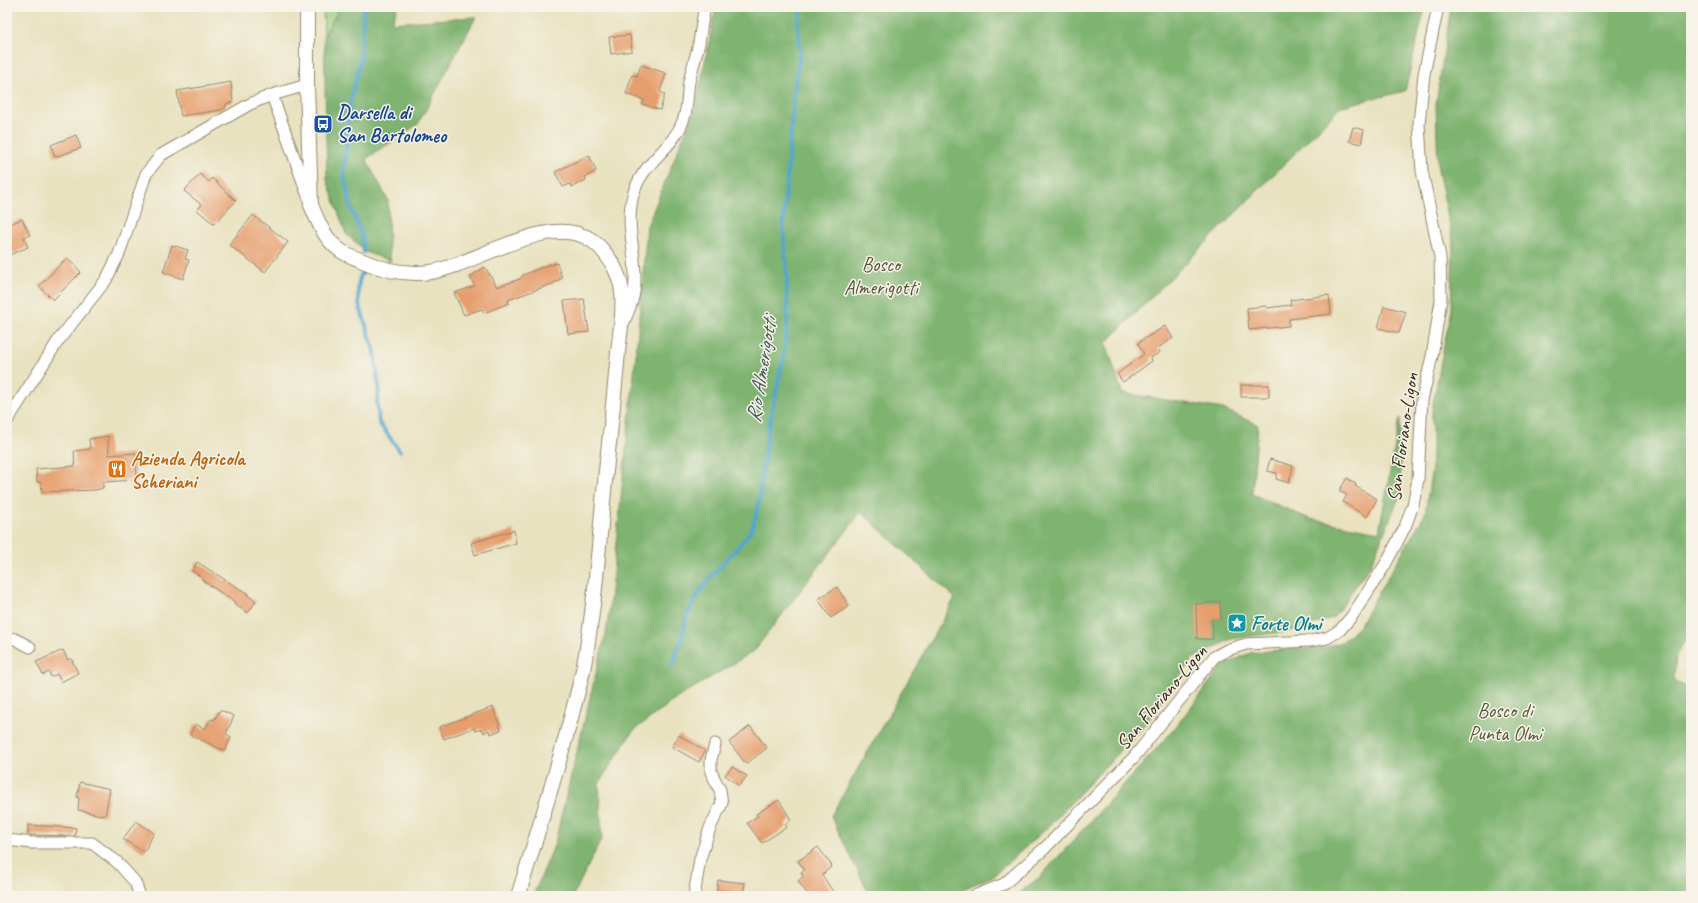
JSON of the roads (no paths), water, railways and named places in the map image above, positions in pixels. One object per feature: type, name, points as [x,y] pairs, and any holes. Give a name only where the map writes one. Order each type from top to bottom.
[{"type":"street","points":[[307,7],[307,85],[311,206]]},
{"type":"street","points":[[620,332],[632,304],[636,282],[630,215],[633,198],[643,172],[677,133],[684,120],[689,82],[699,44],[705,7]]},
{"type":"street","name":"San Floriano-Ligon","points":[[974,896],[1004,884],[1045,848],[1135,756],[1214,657],[1227,650],[1246,644],[1310,641],[1327,638],[1340,630],[1352,616],[1385,565],[1405,527],[1413,505],[1418,479],[1422,400],[1432,356],[1441,300],[1440,257],[1422,171],[1419,124],[1424,74],[1438,7]]},
{"type":"street","points":[[7,421],[58,342],[106,280],[119,254],[146,174],[160,155],[244,108],[272,95],[307,85]]},
{"type":"street","points":[[272,95],[311,206],[326,237],[340,251],[384,270],[410,272],[434,271],[476,258],[506,245],[547,232],[562,231],[579,235],[592,241],[613,265],[618,276],[622,291],[620,332],[594,595],[584,667],[562,751],[518,896]]},
{"type":"street","points":[[7,638],[15,639],[30,647]]},
{"type":"street","points":[[694,896],[700,859],[710,828],[722,803],[720,790],[711,772],[711,760],[715,744]]},
{"type":"street","points":[[7,840],[32,843],[92,843],[117,862],[131,877],[135,882],[140,896]]},
{"type":"waterway","points":[[364,7],[360,61],[349,107],[344,174],[350,205],[361,233],[364,252]]},
{"type":"waterway","name":"Rio Almerigotti","points":[[672,666],[682,637],[687,615],[695,599],[708,580],[745,539],[752,528],[758,507],[767,436],[787,331],[787,273],[783,225],[794,92],[800,54],[798,22],[802,7]]},
{"type":"waterway","points":[[363,272],[360,277],[358,287],[359,304],[375,353],[379,390],[377,403],[379,423],[400,451]]},
{"type":"place","name":"Darsella di San Bartolomeo","points":[[323,124]]},
{"type":"place","name":"Azienda Agricola Scheriani","points":[[117,469]]},
{"type":"place","name":"Forte Olmi","points":[[1237,623]]},
{"type":"park label","name":"Bosco Almerigotti","points":[[881,276]]},
{"type":"park label","name":"Bosco di Punta Olmi","points":[[1505,722]]}]
